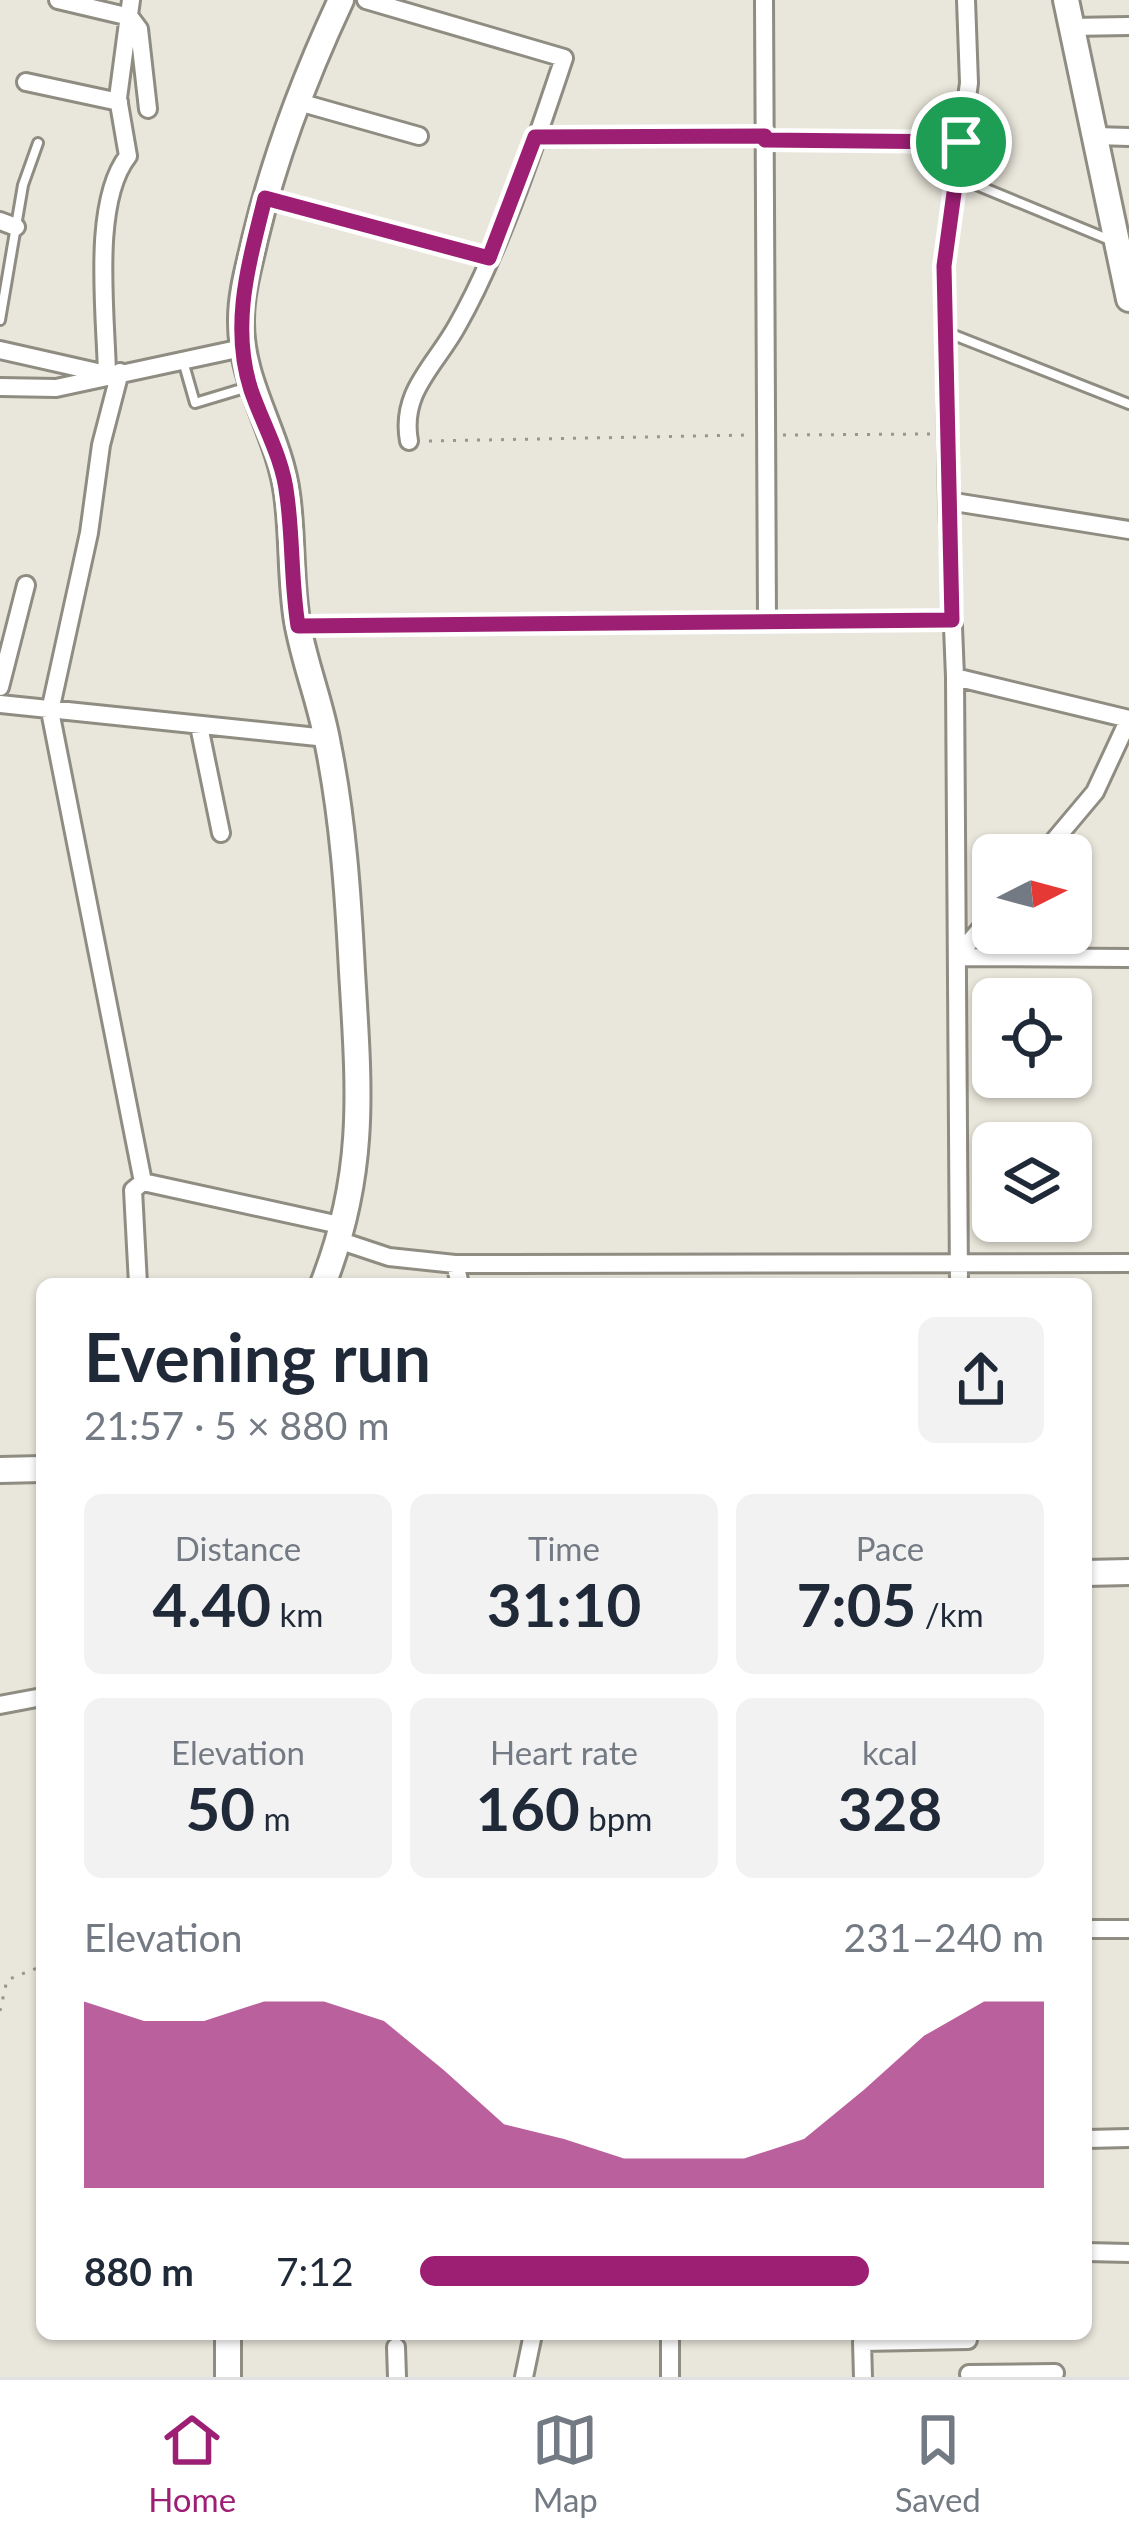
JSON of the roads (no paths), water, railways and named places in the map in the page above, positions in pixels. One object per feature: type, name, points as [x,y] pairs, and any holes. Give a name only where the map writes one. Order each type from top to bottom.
[{"type":"street","points":[[58,0],[131,8]]},
{"type":"street","points":[[324,1278],[342,1233],[357,1144],[358,1066],[345,842],[290,578],[287,494],[242,348],[242,294],[265,198],[296,101],[341,0]]},
{"type":"street","points":[[366,0],[564,58],[489,258],[459,324],[416,382],[406,422],[410,441]]},
{"type":"street","points":[[764,0],[767,621]]},
{"type":"street","points":[[959,1278],[955,677],[944,266],[968,82],[967,0]]},
{"type":"street","points":[[1066,0],[1123,243],[1129,299]]},
{"type":"street","points":[[131,8],[118,102],[128,156],[118,169],[105,212],[114,373],[89,533],[50,711],[143,1182]]},
{"type":"street","points":[[131,8],[139,29],[148,110]]},
{"type":"street","points":[[1071,27],[1129,26]]},
{"type":"street","points":[[26,82],[118,102]]},
{"type":"street","points":[[296,101],[419,136]]},
{"type":"street","points":[[1095,136],[1129,137]]},
{"type":"street","points":[[535,137],[765,138]]},
{"type":"street","points":[[265,198],[489,258]]},
{"type":"street","points":[[0,387],[56,388],[242,348]]},
{"type":"street","points":[[0,350],[114,373]]},
{"type":"street","points":[[948,501],[1129,530]]},
{"type":"street","points":[[0,687],[26,585]]},
{"type":"street","points":[[955,677],[1129,719],[1095,792],[1060,834]]},
{"type":"street","points":[[0,704],[327,739]]},
{"type":"street","points":[[199,726],[220,833]]},
{"type":"street","points":[[958,957],[972,940]]},
{"type":"street","points":[[958,957],[1129,958]]},
{"type":"street","points":[[143,1182],[342,1233],[389,1257],[455,1264],[1129,1263]]},
{"type":"street","points":[[138,1278],[134,1190],[143,1182]]},
{"type":"street","points":[[455,1264],[458,1278]]},
{"type":"street","points":[[0,1470],[36,1469]]},
{"type":"street","points":[[1092,1573],[1129,1572]]},
{"type":"street","points":[[0,1705],[36,1698]]},
{"type":"street","points":[[1092,1929],[1129,1929]]},
{"type":"street","points":[[1092,2139],[1129,2138]]},
{"type":"street","points":[[1092,2252],[1129,2253]]},
{"type":"street","points":[[228,2340],[228,2377]]},
{"type":"street","points":[[524,2377],[531,2340]]},
{"type":"street","points":[[670,2340],[670,2377]]},
{"type":"street","points":[[863,2377],[862,2342],[904,2340]]},
{"type":"street","points":[[968,2340],[969,2375],[1055,2373]]},
{"type":"street","points":[[396,2347],[397,2377]]},
{"type":"lane","points":[[0,320],[8,224],[38,143]]},
{"type":"lane","points":[[956,177],[1123,243]]},
{"type":"lane","points":[[945,331],[1129,404]]},
{"type":"lane","points":[[182,360],[195,403],[250,386]]}]
